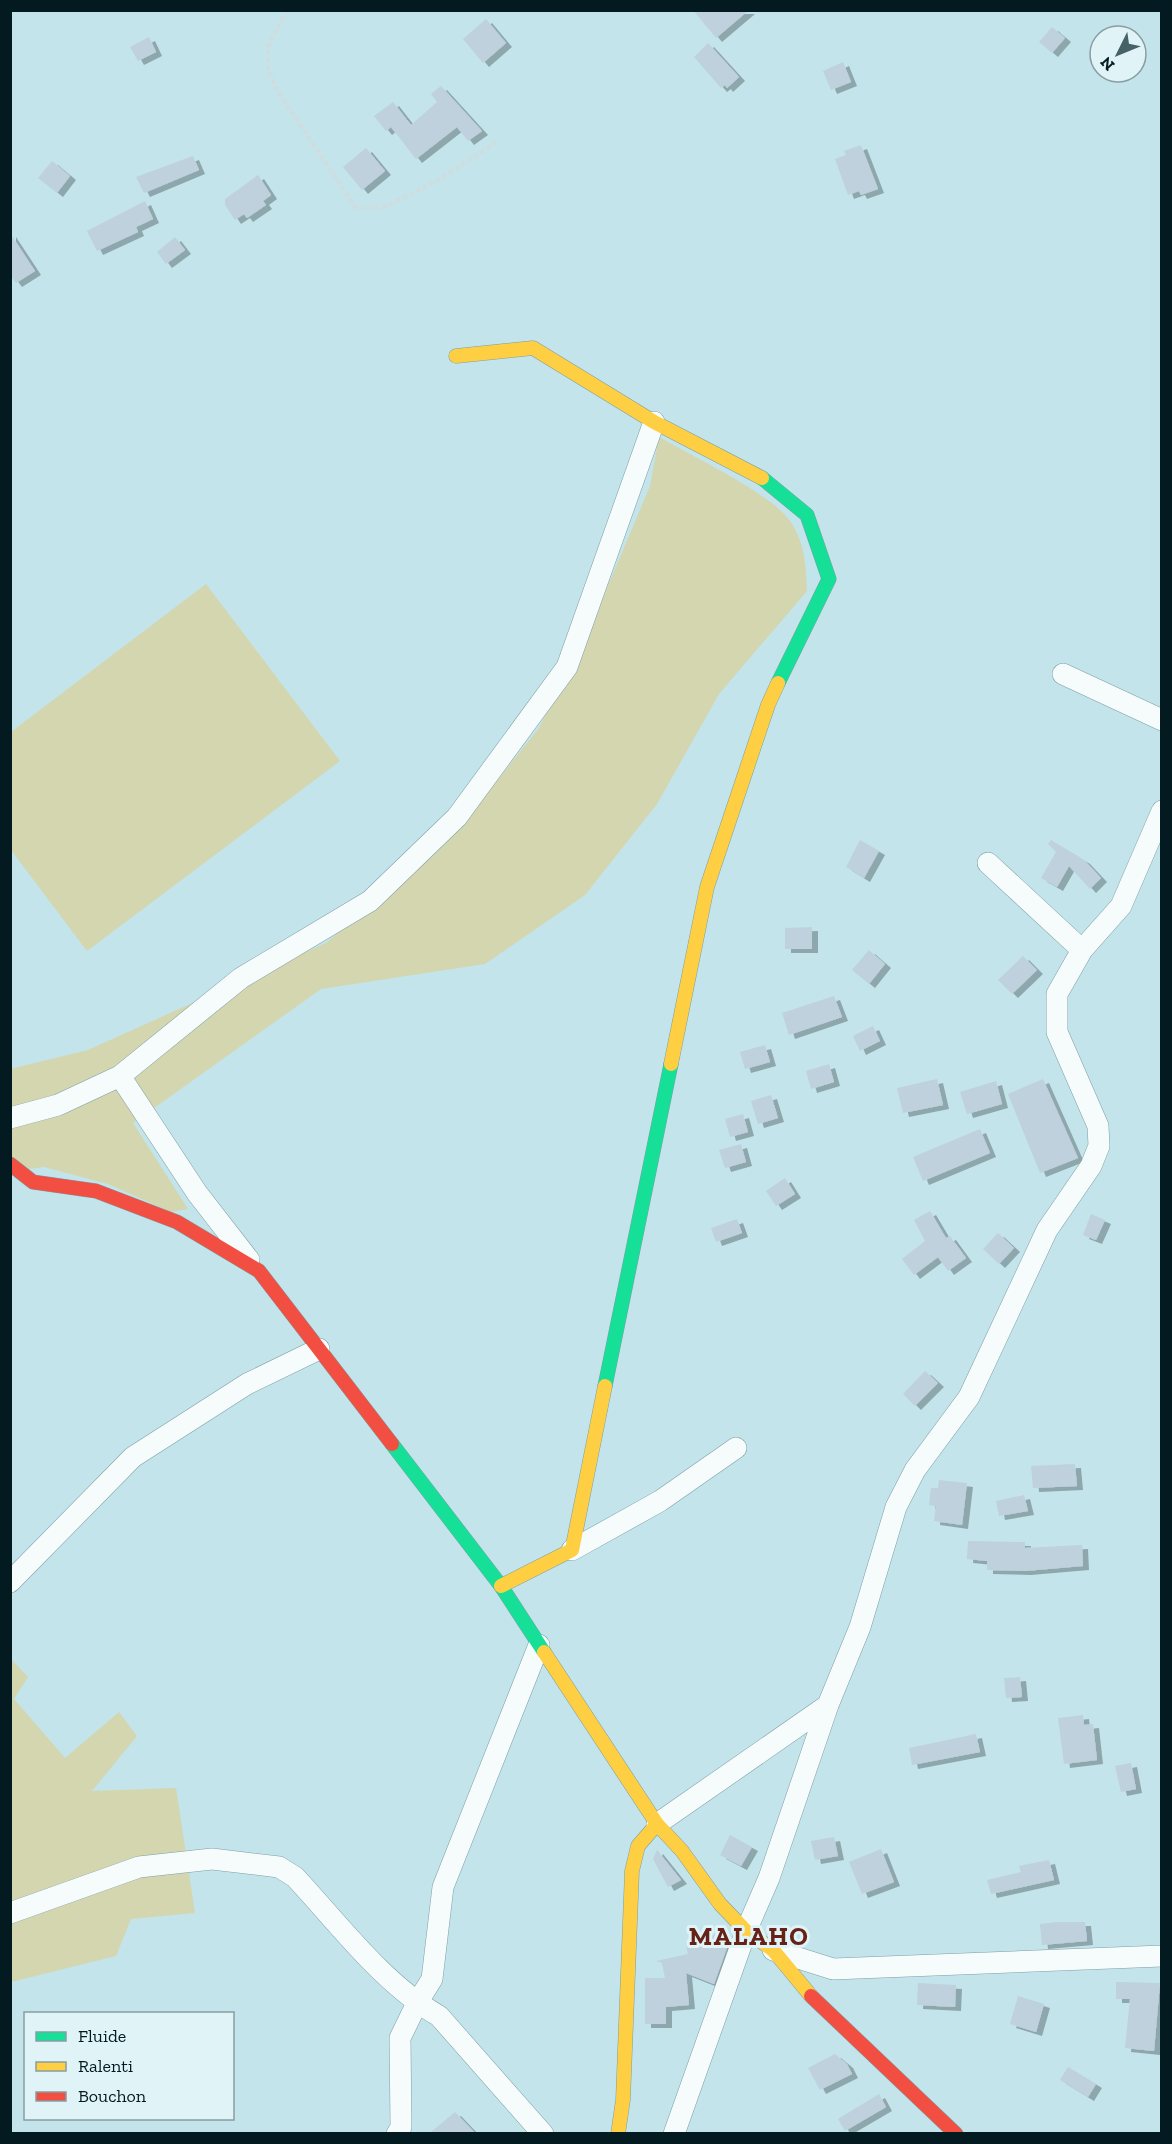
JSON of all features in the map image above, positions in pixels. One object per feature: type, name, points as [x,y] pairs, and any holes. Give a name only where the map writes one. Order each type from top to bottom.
[{"type":"street","points":[[456,356],[533,348],[654,422],[762,478],[807,515],[829,579],[768,705],[707,887],[572,1550]]},
{"type":"street","points":[[10,1118],[58,1105],[120,1076],[241,978],[370,900],[457,817],[567,667],[654,422]]},
{"type":"street","points":[[1063,674],[1161,720]]},
{"type":"street","points":[[674,2133],[746,1931],[769,1878],[828,1705],[860,1627],[896,1507],[915,1470],[969,1397],[1047,1230],[1091,1166],[1099,1146],[1098,1126],[1057,1032],[1057,994],[1082,950],[1121,906],[1161,811]]},
{"type":"street","points":[[988,863],[1082,950]]},
{"type":"street","points":[[120,1076],[197,1193],[501,1586],[657,1824],[682,1851],[720,1904],[746,1931],[773,1950],[833,1969],[1161,1956]]},
{"type":"street","points":[[10,1164],[33,1182]]},
{"type":"street","points":[[10,1184],[33,1182],[96,1191],[177,1222],[259,1271]]},
{"type":"street","points":[[10,1582],[133,1457],[247,1384],[319,1349]]},
{"type":"street","points":[[501,1586],[660,1501],[736,1448]]},
{"type":"street","points":[[397,2133],[400,2127],[400,2038],[432,1979],[443,1887],[538,1645]]},
{"type":"street","points":[[618,2133],[623,2100],[632,1871],[638,1846],[657,1824],[828,1705]]},
{"type":"street","points":[[10,1913],[139,1867],[212,1860],[279,1867],[295,1877],[394,1983],[417,2003],[439,2016],[543,2133]]},
{"type":"street","points":[[773,1950],[800,1986],[956,2133]]},
{"type":"path","points":[[287,10],[268,46],[268,69],[278,92],[356,208],[385,207],[438,180],[499,141]]},
{"type":"green space","points":[[659,437],[749,487],[780,510],[795,529],[802,546],[807,591],[719,694],[657,804],[585,895],[485,964],[321,989],[133,1123],[188,1209],[171,1212],[108,1184],[44,1167],[11,1171],[10,1069],[88,1050],[326,943],[453,836],[539,728],[591,626],[650,486]]},
{"type":"green space","points":[[206,584],[340,761],[87,951],[11,850],[11,732]]},
{"type":"green space","points":[[10,1658],[28,1677],[14,1699],[65,1758],[119,1712],[137,1736],[92,1791],[176,1788],[195,1913],[131,1919],[116,1956],[11,1982]]},
{"type":"building","points":[[693,10],[749,10],[716,38]]},
{"type":"building","points":[[486,19],[506,43],[483,63],[463,39]]},
{"type":"building","points":[[1052,27],[1065,38],[1052,53],[1039,42]]},
{"type":"building","points":[[149,37],[156,52],[138,61],[130,47]]},
{"type":"building","points":[[708,43],[739,77],[727,88],[725,85],[721,88],[694,57]]},
{"type":"building","points":[[843,62],[851,82],[831,90],[823,71]]},
{"type":"building","points":[[441,86],[482,131],[468,141],[457,127],[416,159],[391,127],[386,131],[374,116],[393,102],[411,125],[437,102],[431,94]]},
{"type":"building","points":[[861,145],[878,189],[861,195],[859,191],[848,195],[835,159],[846,155],[844,151]]},
{"type":"building","points":[[366,148],[385,171],[362,190],[343,167]]},
{"type":"building","points":[[193,156],[199,170],[144,193],[136,177]]},
{"type":"building","points":[[52,161],[70,176],[57,193],[38,178]]},
{"type":"building","points":[[258,175],[271,195],[263,201],[266,205],[247,218],[244,214],[235,220],[225,205],[225,199]]},
{"type":"building","points":[[145,201],[153,219],[136,227],[138,232],[97,251],[87,231]]},
{"type":"building","points":[[10,233],[35,271],[16,283],[10,275]]},
{"type":"building","points":[[175,237],[185,250],[166,264],[157,252]]},
{"type":"building","points":[[860,840],[879,851],[864,878],[846,867]]},
{"type":"building","points":[[1051,840],[1084,860],[1101,878],[1090,889],[1069,866],[1057,887],[1041,878],[1056,852],[1048,844]]},
{"type":"building","points":[[812,927],[812,949],[785,949],[785,928]]},
{"type":"building","points":[[869,950],[885,964],[869,984],[852,970]]},
{"type":"building","points":[[1023,956],[1037,970],[1012,994],[998,980]]},
{"type":"building","points":[[834,996],[842,1017],[789,1035],[782,1013]]},
{"type":"building","points":[[873,1026],[880,1041],[860,1051],[853,1036]]},
{"type":"building","points":[[765,1045],[770,1062],[745,1069],[740,1052]]},
{"type":"building","points":[[829,1064],[834,1082],[811,1089],[806,1071]]},
{"type":"building","points":[[937,1079],[943,1105],[903,1113],[897,1088]]},
{"type":"building","points":[[1043,1079],[1078,1158],[1040,1173],[1008,1094]]},
{"type":"building","points":[[996,1081],[1002,1104],[967,1114],[960,1092]]},
{"type":"building","points":[[771,1095],[778,1118],[758,1124],[751,1101]]},
{"type":"building","points":[[743,1114],[748,1132],[730,1137],[725,1119]]},
{"type":"building","points":[[980,1129],[990,1153],[923,1181],[913,1157]]},
{"type":"building","points":[[741,1144],[746,1162],[725,1168],[719,1150]]},
{"type":"building","points":[[785,1178],[795,1194],[776,1206],[766,1191]]},
{"type":"building","points":[[930,1211],[946,1238],[950,1236],[966,1258],[948,1271],[938,1257],[914,1275],[902,1259],[925,1241],[914,1220]]},
{"type":"building","points":[[1091,1214],[1105,1220],[1096,1240],[1083,1235]]},
{"type":"building","points":[[737,1219],[742,1233],[716,1242],[711,1228]]},
{"type":"building","points":[[998,1233],[1014,1248],[999,1264],[983,1249]]},
{"type":"building","points":[[925,1371],[938,1383],[915,1406],[903,1394]]},
{"type":"building","points":[[1075,1464],[1077,1486],[1033,1488],[1031,1466]]},
{"type":"building","points":[[939,1480],[967,1483],[962,1525],[934,1521],[936,1506],[929,1505],[931,1488],[938,1488]]},
{"type":"building","points":[[1024,1495],[1028,1511],[999,1516],[996,1501]]},
{"type":"building","points":[[968,1541],[1025,1542],[1025,1548],[1082,1545],[1083,1566],[1025,1571],[987,1570],[987,1561],[967,1559]]},
{"type":"building","points":[[1020,1677],[1022,1697],[1006,1698],[1004,1678]]},
{"type":"building","points":[[1083,1715],[1084,1725],[1093,1724],[1097,1760],[1064,1764],[1058,1718]]},
{"type":"building","points":[[976,1734],[980,1752],[912,1765],[909,1748]]},
{"type":"building","points":[[1131,1763],[1136,1789],[1121,1792],[1115,1766]]},
{"type":"building","points":[[730,1835],[752,1847],[741,1866],[720,1855]]},
{"type":"building","points":[[834,1837],[838,1856],[815,1860],[811,1841]]},
{"type":"building","points":[[881,1849],[894,1882],[862,1894],[849,1862]]},
{"type":"building","points":[[657,1850],[681,1880],[668,1887],[653,1859]]},
{"type":"building","points":[[1049,1860],[1054,1880],[991,1894],[987,1880],[1021,1872],[1019,1866]]},
{"type":"building","points":[[1085,1922],[1087,1941],[1042,1945],[1040,1924]]},
{"type":"building","points":[[722,1932],[728,1945],[714,1984],[686,1973],[689,2005],[666,2007],[666,2024],[645,2024],[645,1978],[665,1978],[662,1963],[656,1961],[688,1954],[686,1946]]},
{"type":"building","points":[[1116,1982],[1160,1983],[1154,2051],[1125,2048],[1130,1999],[1116,1999]]},
{"type":"building","points":[[918,1983],[956,1985],[955,2007],[917,2005]]},
{"type":"building","points":[[1018,1996],[1044,2004],[1036,2032],[1010,2024]]},
{"type":"building","points":[[835,2054],[847,2064],[852,2074],[820,2090],[808,2068]]},
{"type":"building","points":[[1068,2067],[1096,2084],[1088,2097],[1060,2080]]},
{"type":"building","points":[[879,2094],[886,2107],[845,2131],[838,2119]]},
{"type":"building","points":[[455,2112],[475,2133],[430,2133]]},
{"type":"traffic: fast","points":[[762,478],[807,515],[829,579],[778,683]]},
{"type":"traffic: fast","points":[[605,1386],[671,1064]]},
{"type":"traffic: fast","points":[[392,1444],[501,1586],[544,1652]]},
{"type":"traffic: slow","points":[[456,356],[533,348],[654,422],[762,478]]},
{"type":"traffic: slow","points":[[671,1064],[707,887],[768,705],[778,683]]},
{"type":"traffic: slow","points":[[501,1586],[572,1550],[605,1386]]},
{"type":"traffic: slow","points":[[544,1652],[657,1824],[682,1851],[720,1904],[746,1931],[773,1950],[811,1996]]},
{"type":"traffic: slow","points":[[618,2134],[623,2100],[632,1871],[638,1846],[657,1824]]},
{"type":"traffic: jam","points":[[10,1164],[33,1182],[96,1191],[177,1222],[259,1271],[392,1444]]},
{"type":"traffic: jam","points":[[811,1996],[956,2134]]},
{"type":"district","name":"MALAHO","points":[[749,1936]]}]
